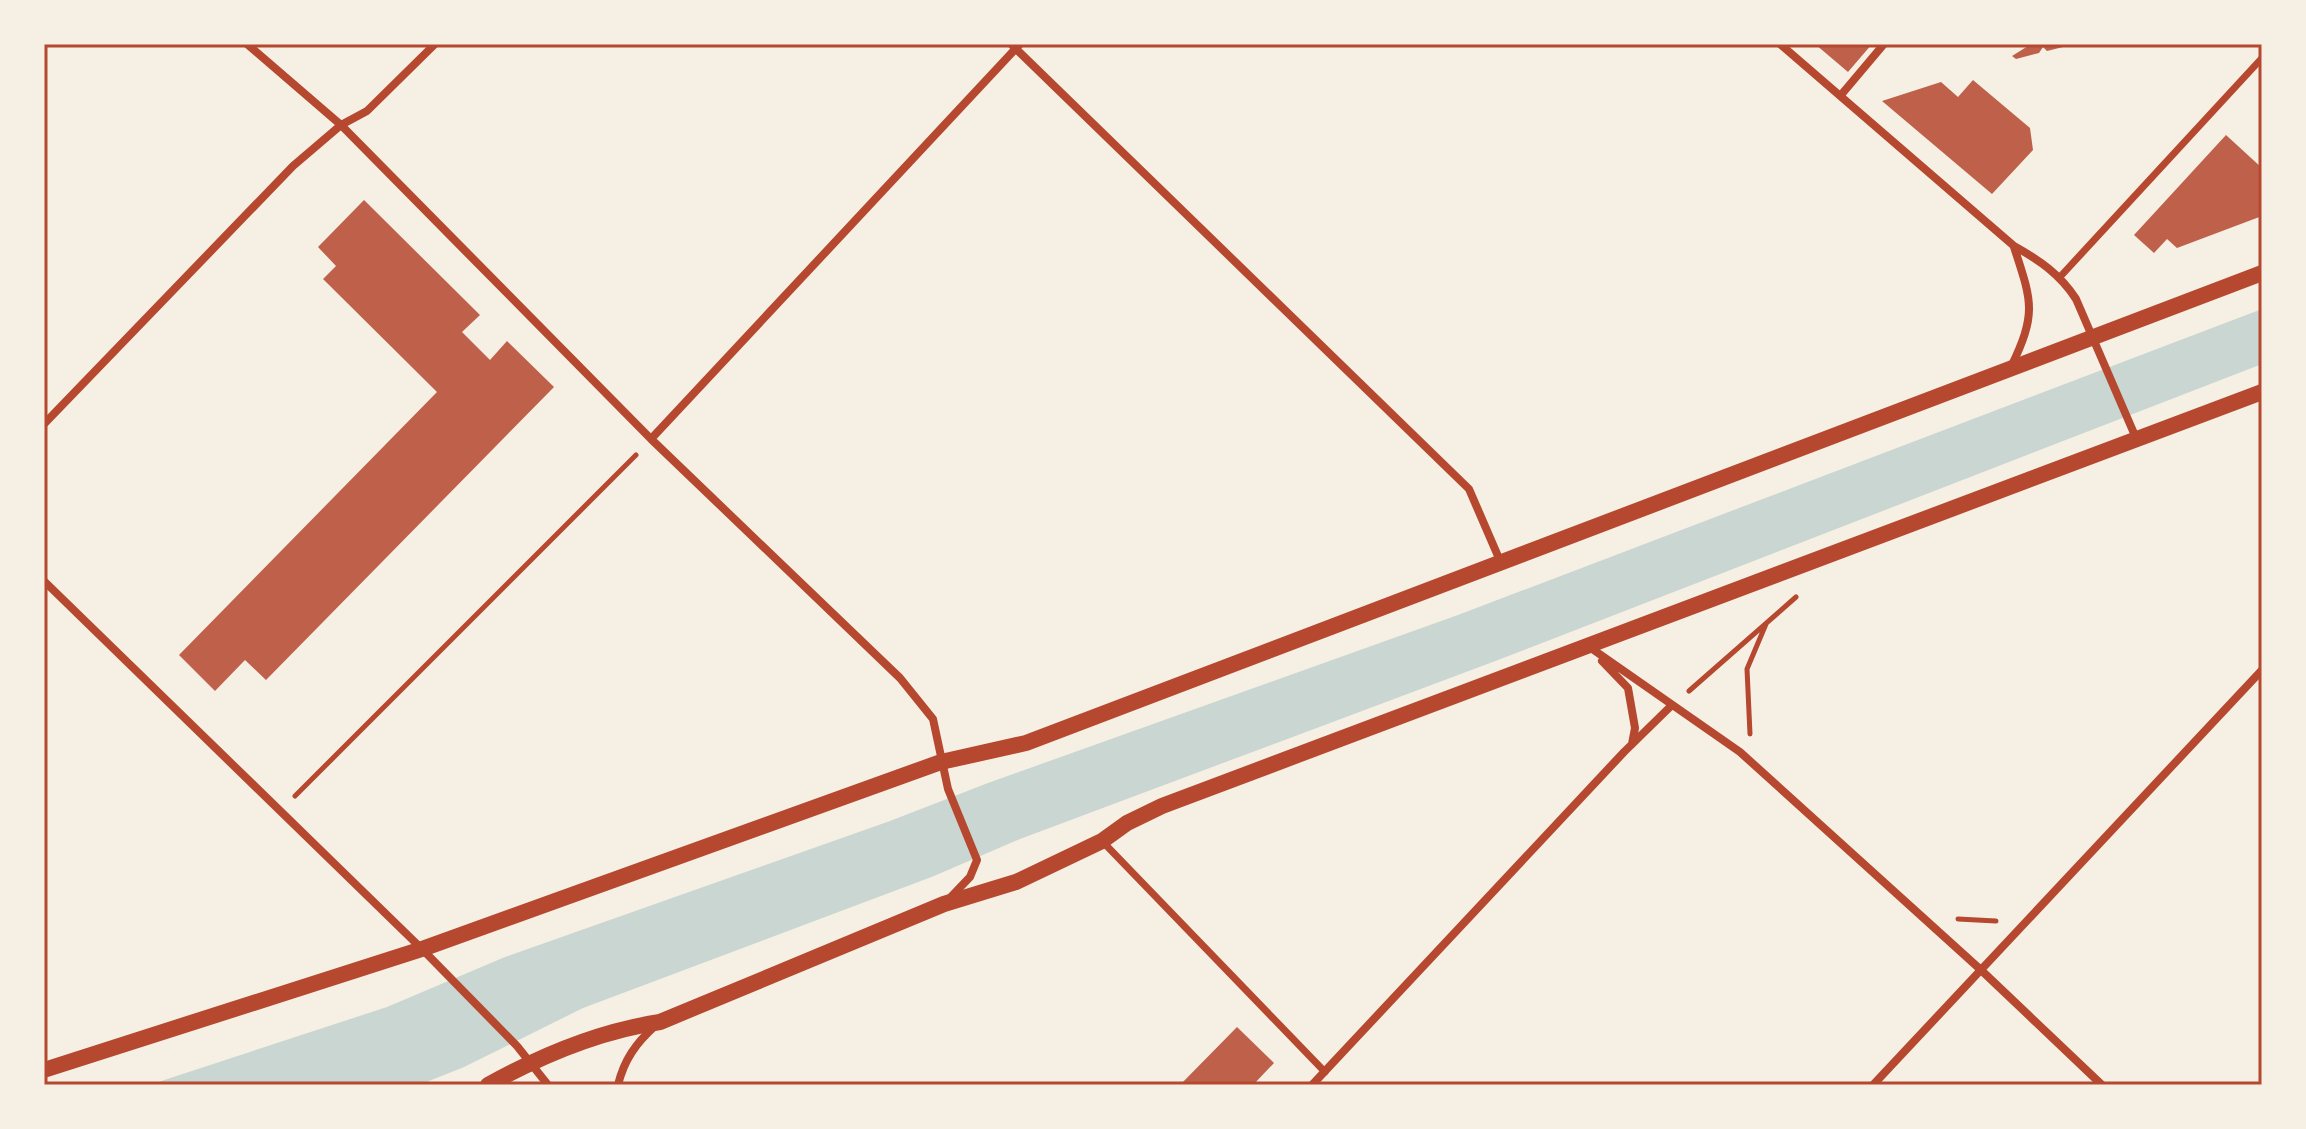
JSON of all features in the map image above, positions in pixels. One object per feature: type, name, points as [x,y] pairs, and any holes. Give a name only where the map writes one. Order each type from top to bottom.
[{"type":"main road","points":[[44,1070],[422,949],[941,762],[1026,743],[2262,273]]},
{"type":"main road","points":[[488,1085],[529,1062],[626,1027],[660,1022],[944,904],[1016,882],[1102,841],[1127,823],[1162,806],[1588,646],[2134,434],[2262,392]]},
{"type":"street","points":[[247,44],[341,125],[651,439],[900,678],[933,719],[948,789],[977,860],[970,877],[944,904]]},
{"type":"street","points":[[44,424],[293,166],[341,125],[367,111],[435,44]]},
{"type":"street","points":[[1780,44],[2014,246],[2041,261],[2059,278],[2076,299],[2134,434]]},
{"type":"street","points":[[1841,95],[1884,44]]},
{"type":"street","points":[[651,439],[1015,45],[1469,489],[1501,563]]},
{"type":"street","points":[[2059,278],[2262,58]]},
{"type":"street","points":[[2010,368],[2025,338],[2031,317],[2026,284],[2014,246]]},
{"type":"street","points":[[44,581],[422,949],[548,1085]]},
{"type":"street","points":[[1588,646],[1740,752],[1981,970],[2102,1085]]},
{"type":"street","points":[[1588,646],[1628,688],[1635,728],[1632,744]]},
{"type":"street","points":[[1873,1085],[2262,670]]},
{"type":"street","points":[[1312,1085],[1671,706]]},
{"type":"street","points":[[1102,841],[1325,1072]]},
{"type":"street","points":[[618,1085],[622,1068],[630,1054],[641,1038],[660,1022]]},
{"type":"path","points":[[281,811],[651,439]]},
{"type":"path","points":[[1671,706],[1797,596]]},
{"type":"path","points":[[1753,739],[1750,736],[1747,669],[1766,624]]},
{"type":"path","points":[[1948,919],[2005,921]]},
{"type":"shaded area","points":[[2262,309],[2262,364],[1498,660],[1020,839],[934,876],[583,1008],[464,1067],[419,1085],[149,1085],[387,1007],[505,957],[1458,615]]},
{"type":"building","points":[[1815,44],[1872,44],[1848,72]]},
{"type":"building","points":[[2026,44],[2071,45],[2047,51],[2043,47],[2039,53],[2016,59],[2012,56],[2028,46]]},
{"type":"building","points":[[1973,80],[2030,128],[2033,150],[1992,194],[1882,101],[1941,82],[1958,97]]},
{"type":"building","points":[[2226,135],[2262,168],[2262,216],[2177,248],[2167,239],[2154,253],[2134,235]]},
{"type":"building","points":[[364,200],[480,315],[462,332],[490,360],[507,341],[554,387],[266,680],[245,660],[215,691],[179,655],[437,392],[323,279],[336,266],[318,247]]},
{"type":"building","points":[[1237,1027],[1274,1063],[1253,1085],[1180,1085]]}]
